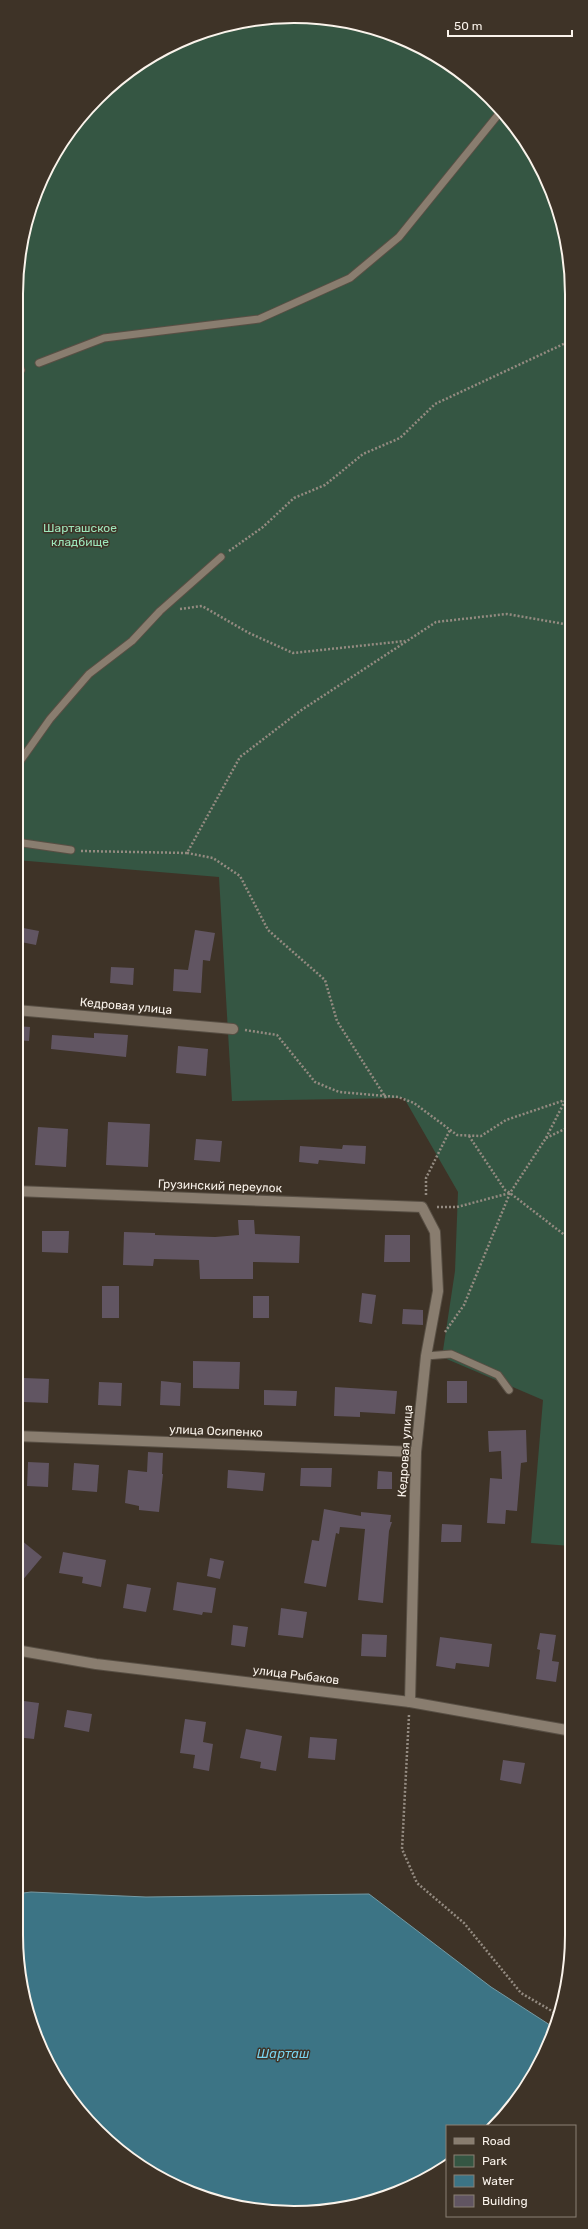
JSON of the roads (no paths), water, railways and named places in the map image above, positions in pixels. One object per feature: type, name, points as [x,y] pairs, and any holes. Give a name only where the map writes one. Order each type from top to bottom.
[{"type":"street","name":"Кедровая улица","points":[[23,1011],[233,1029]]},
{"type":"street","name":"Грузинский переулок","points":[[23,1191],[422,1207]]},
{"type":"street","name":"Кедровая улица","points":[[410,1702],[416,1452],[426,1356],[438,1290],[435,1232],[422,1207]]},
{"type":"street","name":"улица Осипенко","points":[[23,1436],[416,1452]]},
{"type":"street","name":"улица Рыбаков","points":[[23,1651],[96,1664],[410,1702],[565,1730]]},
{"type":"lane","points":[[39,363],[104,338],[259,319],[350,278],[399,237],[498,115]]},
{"type":"lane","points":[[23,757],[50,719],[90,674],[132,641],[160,611],[221,558]]},
{"type":"lane","points":[[23,843],[71,850]]},
{"type":"lane","points":[[426,1356],[451,1354],[498,1375],[508,1390]]},
{"type":"water","name":"Шарташ","points":[[31,1892],[146,1897],[369,1894],[491,1987],[550,2025],[529,2070],[498,2114],[488,2125],[446,2125],[446,2159],[430,2170],[381,2192],[329,2204],[294,2206],[259,2204],[224,2197],[207,2192],[174,2178],[158,2170],[129,2150],[102,2127],[69,2086],[51,2055],[37,2022],[32,2005],[25,1970],[23,1893]]},
{"type":"park label","name":"Шарташское кладбище","points":[[80,535]]}]
